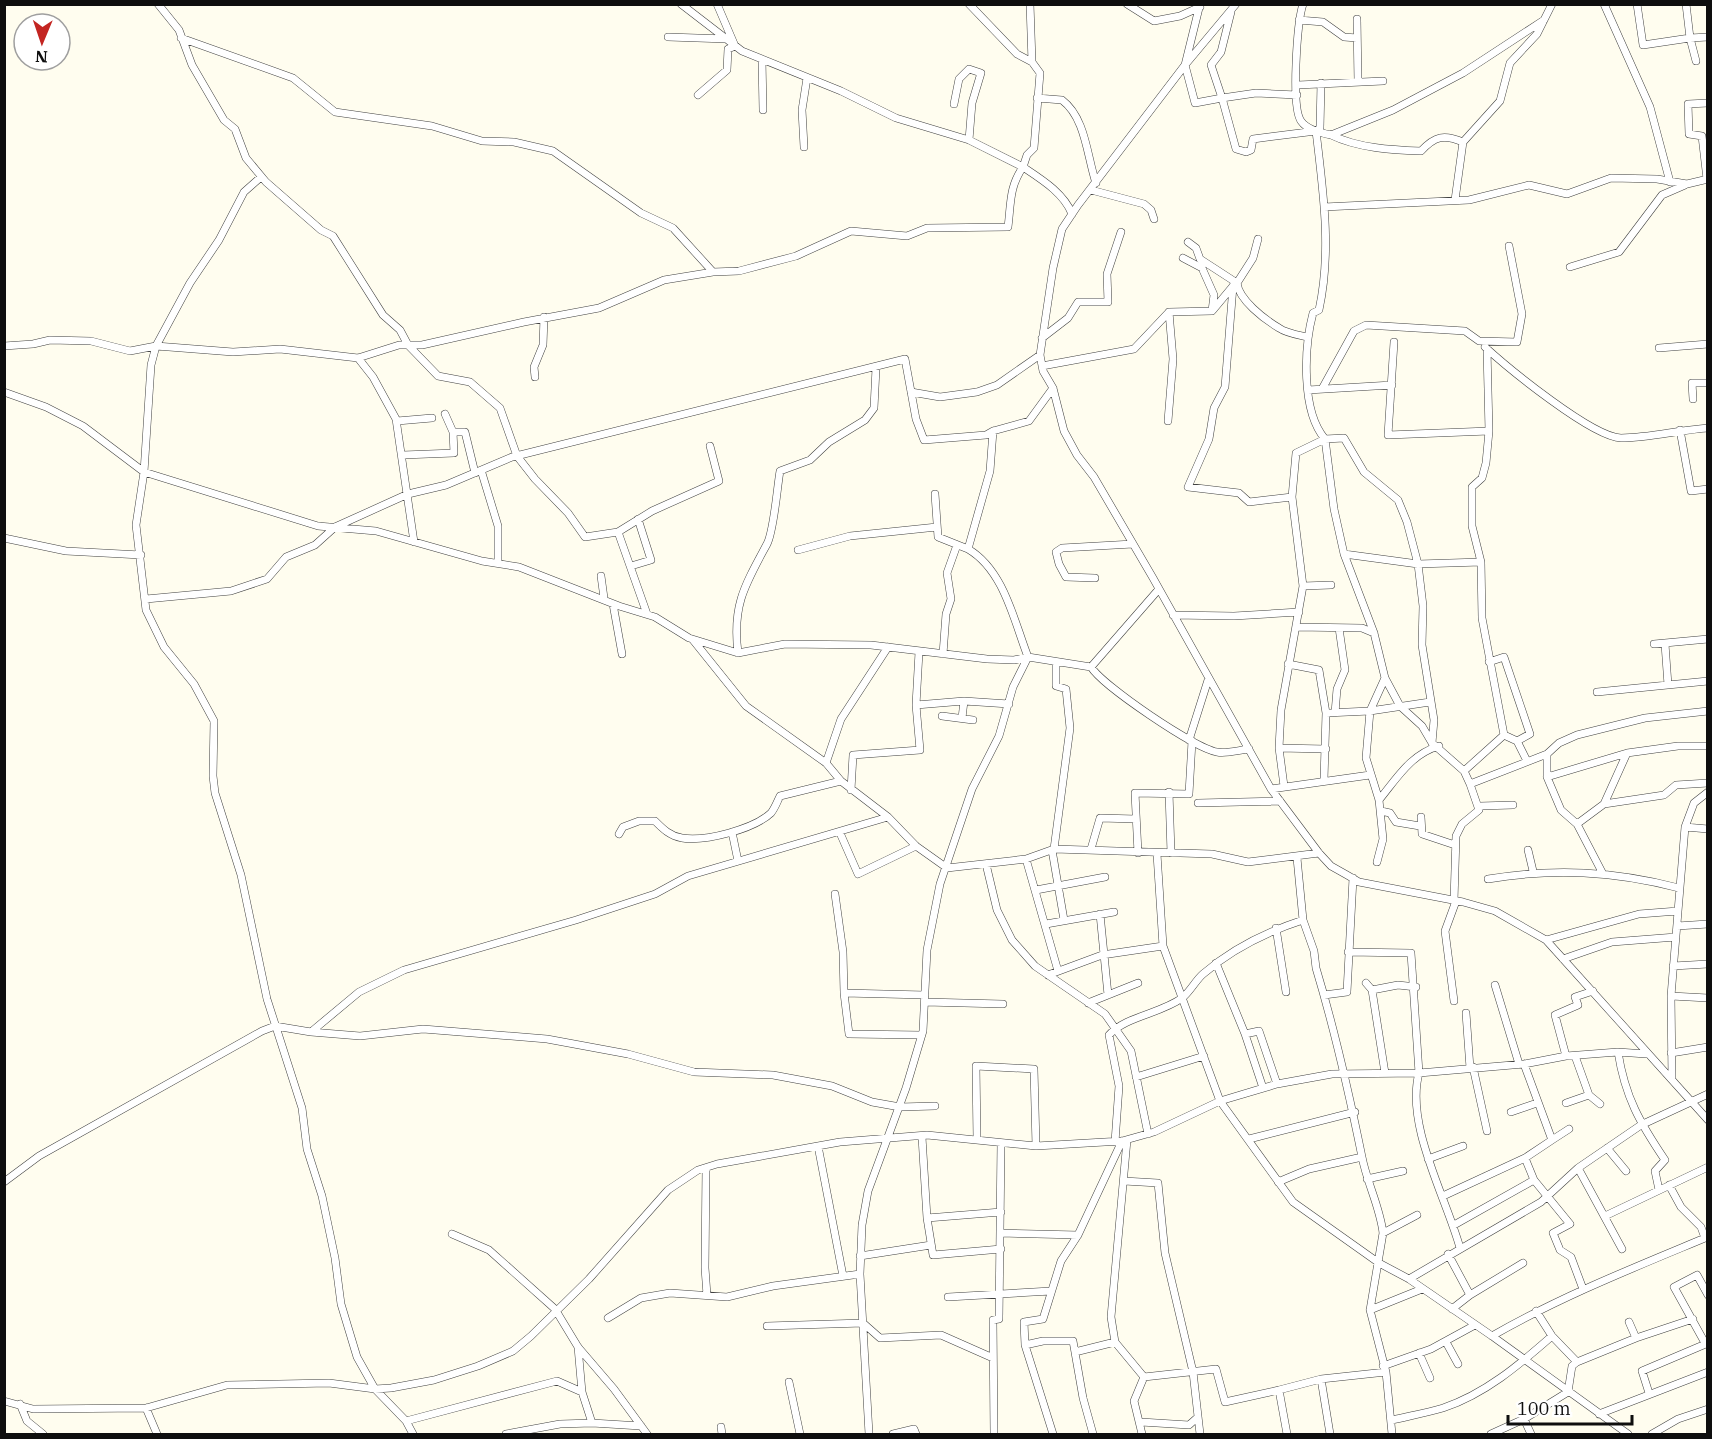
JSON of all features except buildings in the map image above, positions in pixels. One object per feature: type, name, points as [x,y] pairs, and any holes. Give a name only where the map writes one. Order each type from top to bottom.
[{"type":"street","points":[[158,4],[179,30],[203,84],[224,120],[235,129],[246,158],[261,177],[321,230],[333,236],[383,315],[400,330],[408,345],[438,376],[470,382],[500,408],[517,456],[568,513],[585,537],[618,532],[638,519],[718,481],[710,446]]},
{"type":"street","points":[[681,4],[735,46],[762,60],[896,118],[969,140],[1023,167],[1056,191],[1068,203],[1072,214]]},
{"type":"street","points":[[717,4],[735,46]]},
{"type":"street","points":[[4,346],[50,340],[91,341],[130,351],[156,346],[233,352],[280,349],[358,358],[399,345],[422,345],[544,317],[599,308],[664,280],[713,272],[739,271],[796,256],[851,231],[907,236],[927,228],[1008,227],[1009,200],[1013,181],[1034,148],[1040,74],[1032,62],[1017,54],[969,4]]},
{"type":"street","points":[[1030,4],[1032,62]]},
{"type":"street","points":[[1127,4],[1154,21],[1180,16],[1200,6]]},
{"type":"street","points":[[1303,4],[1299,20],[1294,70],[1298,85],[1300,121],[1316,131],[1362,146],[1421,151],[1433,138],[1450,137],[1463,142]]},
{"type":"street","points":[[1455,200],[1463,142],[1500,101],[1510,63],[1537,34],[1552,4]]},
{"type":"street","points":[[1604,4],[1650,107],[1671,182]]},
{"type":"street","points":[[1637,4],[1643,45],[1707,37]]},
{"type":"street","points":[[1686,4],[1690,38],[1696,61]]},
{"type":"street","points":[[1200,6],[1185,65],[1195,103],[1256,93],[1297,96]]},
{"type":"street","points":[[1233,7],[1185,65],[1062,229],[1053,268],[1040,355],[1042,366],[1053,388],[1064,431],[1133,544],[1271,789],[1331,866],[1359,882],[1495,911],[1546,940],[1646,1054],[1672,1078],[1707,1120]]},
{"type":"street","points":[[1233,7],[1221,52],[1211,65],[1236,149],[1246,152],[1251,150],[1253,139],[1316,131],[1320,128],[1321,83]]},
{"type":"street","points":[[1357,19],[1358,82]]},
{"type":"street","points":[[1299,20],[1323,22],[1344,37],[1357,38]]},
{"type":"street","points":[[1331,135],[1393,110],[1463,73],[1544,20]]},
{"type":"street","points":[[668,36],[727,39]]},
{"type":"street","points":[[181,38],[292,78],[335,112],[432,126],[482,141],[514,142],[553,151],[641,213],[673,228],[713,272]]},
{"type":"street","points":[[699,95],[727,70],[728,49],[735,46]]},
{"type":"street","points":[[762,60],[763,110]]},
{"type":"street","points":[[954,104],[959,79],[969,69],[981,74],[972,103],[969,140]]},
{"type":"street","points":[[804,147],[802,110],[807,78]]},
{"type":"street","points":[[1298,85],[1383,81]]},
{"type":"street","points":[[1037,98],[1062,100],[1073,111],[1084,138],[1096,183]]},
{"type":"street","points":[[1570,267],[1619,252],[1662,195],[1687,184],[1707,179],[1702,136],[1689,134],[1688,104],[1707,103]]},
{"type":"street","points":[[1316,131],[1327,263],[1319,310],[1313,313],[1307,337],[1308,390],[1319,432],[1325,439],[1334,509],[1344,554],[1374,633],[1385,678],[1400,706],[1464,771],[1480,806],[1479,810],[1462,824],[1455,845],[1457,881],[1455,901],[1445,931],[1454,1001]]},
{"type":"street","points":[[261,177],[244,192],[219,240],[190,283],[156,346],[151,365],[144,472],[136,525],[148,618],[164,647],[194,684],[214,721],[215,793],[241,875],[259,971],[302,1108],[307,1149],[322,1196],[335,1257],[341,1304],[357,1357],[375,1389],[406,1421],[413,1434]]},
{"type":"street","points":[[1324,207],[1480,198],[1529,184],[1567,194],[1611,178],[1687,184]]},
{"type":"street","points":[[1091,190],[1144,204],[1151,210],[1154,219]]},
{"type":"street","points":[[1042,339],[1068,318],[1078,302],[1108,302],[1107,274],[1121,232]]},
{"type":"street","points":[[1042,366],[1134,349],[1169,312],[1212,311],[1254,258],[1258,239]]},
{"type":"street","points":[[1188,242],[1196,248],[1214,295],[1212,311]]},
{"type":"street","points":[[1479,341],[1517,342],[1522,314],[1509,246]]},
{"type":"street","points":[[1183,258],[1202,268]]},
{"type":"street","points":[[1200,259],[1235,284],[1250,304],[1280,329],[1307,337]]},
{"type":"street","points":[[1235,284],[1225,387],[1214,408],[1209,439],[1188,487],[1239,493],[1249,502],[1292,497]]},
{"type":"street","points":[[1168,421],[1173,359],[1169,312]]},
{"type":"street","points":[[535,377],[534,367],[543,345],[544,317]]},
{"type":"street","points":[[1322,389],[1354,330],[1366,325],[1466,331],[1512,373],[1563,406],[1574,417],[1619,438],[1707,428]]},
{"type":"street","points":[[1394,342],[1388,435],[1489,431]]},
{"type":"street","points":[[1659,348],[1707,344]]},
{"type":"street","points":[[1487,349],[1489,431],[1486,463],[1482,478],[1472,487],[1471,505],[1472,526],[1480,562],[1482,618],[1504,735]]},
{"type":"street","points":[[911,392],[940,397],[977,393],[997,385],[1040,355]]},
{"type":"street","points":[[358,358],[373,377],[397,422],[414,542]]},
{"type":"street","points":[[146,599],[231,591],[267,579],[286,557],[315,545],[335,527],[408,494],[446,485],[517,456],[905,359],[924,440],[976,436],[1029,421],[1053,388]]},
{"type":"street","points":[[738,653],[736,613],[743,590],[768,544],[780,471],[810,460],[829,442],[865,420],[874,408],[876,368]]},
{"type":"street","points":[[1693,399],[1692,382],[1707,383]]},
{"type":"street","points":[[1308,390],[1392,385]]},
{"type":"street","points":[[4,392],[46,407],[83,426],[144,472],[318,526],[376,531],[482,561],[519,567],[604,598],[614,604],[647,614],[692,639],[738,653],[785,644],[888,647],[1000,660],[1028,657],[1091,667],[1097,676],[1113,689],[1190,741],[1218,752],[1249,749]]},
{"type":"street","points":[[402,455],[454,453],[453,432],[445,414]]},
{"type":"street","points":[[397,422],[432,418]]},
{"type":"street","points":[[1680,430],[1691,491],[1707,489]]},
{"type":"street","points":[[968,549],[990,471],[993,431]]},
{"type":"street","points":[[453,432],[465,432],[498,526],[498,563]]},
{"type":"street","points":[[1284,786],[1280,748],[1281,710],[1303,586],[1292,497],[1296,453],[1325,439],[1344,438],[1364,472],[1398,500],[1418,564],[1423,606],[1422,645],[1436,745]]},
{"type":"street","points":[[869,1434],[860,1274],[868,1191],[900,1107],[921,1035],[927,950],[940,884],[972,789],[999,736],[1013,687],[1028,657],[999,581],[984,562],[968,549],[938,537],[935,494]]},
{"type":"street","points":[[631,566],[651,560],[638,519]]},
{"type":"street","points":[[798,550],[850,536],[937,527]]},
{"type":"street","points":[[618,532],[647,614]]},
{"type":"street","points":[[4,538],[66,551],[141,555]]},
{"type":"street","points":[[1095,578],[1066,578],[1056,552],[1062,548],[1133,544]]},
{"type":"street","points":[[943,654],[946,614],[951,599],[947,573],[957,545]]},
{"type":"street","points":[[1344,554],[1418,564],[1480,562]]},
{"type":"street","points":[[601,576],[604,598]]},
{"type":"street","points":[[1303,586],[1331,585]]},
{"type":"street","points":[[1091,667],[1159,589]]},
{"type":"street","points":[[614,604],[622,654]]},
{"type":"street","points":[[1173,615],[1234,616],[1299,612]]},
{"type":"street","points":[[1296,627],[1362,628],[1374,633]]},
{"type":"street","points":[[1335,713],[1337,689],[1345,670],[1339,627]]},
{"type":"street","points":[[692,639],[746,706],[826,763],[840,781],[888,817],[916,846],[947,868],[1026,860],[1053,850],[1092,849],[1157,854],[1212,854],[1248,862],[1297,858],[1319,853]]},
{"type":"street","points":[[1654,644],[1707,639]]},
{"type":"street","points":[[1665,644],[1668,685]]},
{"type":"street","points":[[826,763],[842,719],[888,647]]},
{"type":"street","points":[[852,790],[853,755],[920,750],[916,705],[919,652]]},
{"type":"street","points":[[1489,662],[1504,657],[1530,734],[1517,741]]},
{"type":"street","points":[[1056,662],[1056,686],[1066,689],[1070,728],[1053,850],[1064,920]]},
{"type":"street","points":[[1288,664],[1319,670],[1326,713],[1324,780]]},
{"type":"street","points":[[1377,862],[1383,839],[1380,800],[1366,759],[1370,711],[1385,678]]},
{"type":"street","points":[[1138,853],[1135,793],[1189,794],[1190,741],[1208,680]]},
{"type":"street","points":[[1597,692],[1707,681]]},
{"type":"street","points":[[916,705],[964,701],[1009,704]]},
{"type":"street","points":[[962,718],[964,701]]},
{"type":"street","points":[[1326,713],[1370,711],[1430,702]]},
{"type":"street","points":[[1470,784],[1547,754],[1559,743],[1576,735],[1610,726],[1707,711]]},
{"type":"street","points":[[942,716],[973,720]]},
{"type":"street","points":[[1504,735],[1517,741],[1527,761]]},
{"type":"street","points":[[1464,771],[1504,735]]},
{"type":"street","points":[[1380,800],[1398,773],[1436,745]]},
{"type":"street","points":[[1547,777],[1627,753],[1678,746],[1707,746]]},
{"type":"street","points":[[1280,748],[1326,749]]},
{"type":"street","points":[[1604,804],[1627,753]]},
{"type":"street","points":[[1547,754],[1547,777],[1561,810],[1576,824],[1603,874]]},
{"type":"street","points":[[1271,789],[1370,775]]},
{"type":"street","points":[[619,834],[623,826],[639,821],[655,821],[666,832],[683,838],[732,832],[754,824],[770,813],[780,796],[840,781]]},
{"type":"street","points":[[1576,824],[1604,804],[1664,795],[1676,785],[1707,783]]},
{"type":"street","points":[[1169,792],[1171,854]]},
{"type":"street","points":[[1672,1078],[1671,996],[1685,827],[1694,802],[1707,795]]},
{"type":"street","points":[[1198,803],[1280,801]]},
{"type":"street","points":[[1480,806],[1513,805]]},
{"type":"street","points":[[1381,811],[1390,813],[1396,822],[1420,826]]},
{"type":"street","points":[[311,1032],[359,992],[404,970],[576,920],[655,894],[688,876],[888,817]]},
{"type":"street","points":[[1421,817],[1422,834],[1455,845]]},
{"type":"street","points":[[1092,849],[1100,818],[1136,819]]},
{"type":"street","points":[[1685,827],[1707,829]]},
{"type":"street","points":[[732,832],[738,861]]},
{"type":"street","points":[[840,833],[858,874],[916,846]]},
{"type":"street","points":[[1528,850],[1533,872]]},
{"type":"street","points":[[1157,854],[1163,946],[1220,1101],[1293,1202],[1378,1263],[1409,1279],[1492,1336],[1628,1434]]},
{"type":"street","points":[[1297,858],[1303,920],[1314,951],[1355,1112],[1367,1179],[1383,1233],[1370,1310],[1384,1369],[1392,1420],[1391,1434]]},
{"type":"street","points":[[1026,860],[1058,971]]},
{"type":"street","points":[[986,864],[997,910],[1012,940],[1035,966],[1105,1014],[1131,1051],[1148,1134]]},
{"type":"street","points":[[1488,879],[1533,872],[1603,874],[1679,888]]},
{"type":"street","points":[[1036,890],[1106,877]]},
{"type":"street","points":[[1324,995],[1347,992],[1353,878]]},
{"type":"street","points":[[835,894],[843,952],[844,993],[849,1034],[921,1035]]},
{"type":"street","points":[[1546,940],[1640,914],[1678,911]]},
{"type":"street","points":[[1046,924],[1114,912]]},
{"type":"street","points":[[1100,914],[1102,955],[1108,995]]},
{"type":"street","points":[[1144,1377],[1115,1342],[1111,1317],[1125,1181],[1119,1086],[1109,1035],[1115,1028],[1160,1011],[1182,998],[1216,963],[1230,953],[1276,928],[1303,920]]},
{"type":"street","points":[[1677,926],[1707,924]]},
{"type":"street","points":[[1276,928],[1286,992]]},
{"type":"street","points":[[1563,959],[1612,942],[1676,937]]},
{"type":"street","points":[[1048,975],[1102,955],[1163,946]]},
{"type":"street","points":[[1348,952],[1411,952],[1416,987],[1419,1073],[1416,1082],[1420,1132],[1436,1184],[1443,1196],[1461,1248]]},
{"type":"street","points":[[1216,963],[1245,1034],[1263,1088]]},
{"type":"street","points":[[1673,966],[1707,964]]},
{"type":"street","points":[[1088,1003],[1138,983]]},
{"type":"street","points":[[1366,983],[1372,990],[1385,1073]]},
{"type":"street","points":[[1372,990],[1398,985],[1416,987]]},
{"type":"street","points":[[1495,985],[1522,1064],[1552,1140]]},
{"type":"street","points":[[1566,1056],[1555,1015],[1578,1005],[1575,997],[1593,991]]},
{"type":"street","points":[[844,993],[1003,1004]]},
{"type":"street","points":[[1671,996],[1707,998]]},
{"type":"street","points":[[1466,1013],[1472,1068],[1487,1131]]},
{"type":"street","points":[[4,1182],[39,1156],[205,1060],[275,1026],[360,1036],[423,1029],[547,1039],[628,1054],[694,1072],[773,1075],[832,1086],[872,1102],[900,1107],[935,1106]]},
{"type":"street","points":[[1245,1034],[1259,1031],[1277,1084]]},
{"type":"street","points":[[1671,1053],[1707,1047]]},
{"type":"street","points":[[4,1401],[33,1409],[146,1408],[227,1385],[329,1383],[375,1389],[434,1380],[497,1359],[531,1336],[555,1309],[589,1279],[668,1190],[683,1178],[706,1168],[737,1160],[818,1146],[922,1137],[951,1136],[1036,1146],[1121,1141],[1148,1134],[1220,1101],[1277,1084],[1345,1073],[1419,1073],[1522,1064],[1566,1056],[1618,1052],[1646,1054]]},
{"type":"street","points":[[1618,1052],[1623,1085],[1641,1125],[1665,1160],[1654,1171],[1659,1190]]},
{"type":"street","points":[[1136,1077],[1204,1056]]},
{"type":"street","points":[[1575,1056],[1589,1095],[1600,1104]]},
{"type":"street","points":[[977,1139],[976,1066],[1034,1069],[1036,1146]]},
{"type":"street","points":[[1409,1279],[1448,1254],[1483,1238],[1547,1196],[1578,1168],[1641,1125],[1707,1094]]},
{"type":"street","points":[[1566,1103],[1589,1095]]},
{"type":"street","points":[[1511,1112],[1537,1103]]},
{"type":"street","points":[[1249,1139],[1355,1112]]},
{"type":"street","points":[[1443,1196],[1525,1158],[1569,1129]]},
{"type":"street","points":[[922,1137],[927,1218],[933,1255],[1001,1250]]},
{"type":"street","points":[[1047,1434],[1052,1431],[1025,1345],[1024,1322],[1043,1319],[1061,1262],[1078,1235],[1121,1141]]},
{"type":"street","points":[[994,1434],[993,1320],[999,1319],[1001,1143]]},
{"type":"street","points":[[818,1146],[843,1276]]},
{"type":"street","points":[[1428,1159],[1463,1146]]},
{"type":"street","points":[[1607,1148],[1626,1171]]},
{"type":"street","points":[[1278,1182],[1309,1169],[1362,1157]]},
{"type":"street","points":[[1525,1158],[1534,1180],[1570,1224],[1553,1233],[1560,1250],[1571,1257],[1583,1289]]},
{"type":"street","points":[[1605,1216],[1707,1167]]},
{"type":"street","points":[[706,1168],[707,1295]]},
{"type":"street","points":[[1578,1168],[1622,1249]]},
{"type":"street","points":[[1367,1179],[1403,1171]]},
{"type":"street","points":[[1454,1225],[1534,1180]]},
{"type":"street","points":[[1125,1181],[1158,1184],[1164,1253],[1193,1372],[1200,1434]]},
{"type":"street","points":[[1492,1336],[1536,1311],[1583,1289],[1705,1238],[1704,1226],[1681,1207],[1669,1185]]},
{"type":"street","points":[[927,1218],[1001,1212]]},
{"type":"street","points":[[1383,1233],[1418,1215]]},
{"type":"street","points":[[1001,1233],[1078,1235]]},
{"type":"street","points":[[452,1234],[489,1250],[555,1309],[578,1347],[614,1389],[647,1434]]},
{"type":"street","points":[[860,1256],[931,1245]]},
{"type":"street","points":[[1448,1254],[1470,1295]]},
{"type":"street","points":[[1452,1309],[1470,1295],[1523,1263]]},
{"type":"street","points":[[608,1318],[641,1298],[670,1293],[727,1297],[773,1286],[860,1274]]},
{"type":"street","points":[[1649,1394],[1642,1371],[1706,1343],[1674,1287],[1697,1275],[1707,1295]]},
{"type":"street","points":[[1370,1310],[1422,1289]]},
{"type":"street","points":[[948,1297],[1052,1291]]},
{"type":"street","points":[[1536,1311],[1552,1336],[1577,1362]]},
{"type":"street","points":[[1491,1434],[1524,1419],[1568,1392],[1572,1366],[1577,1362],[1636,1338],[1693,1319]]},
{"type":"street","points":[[1629,1322],[1636,1338]]},
{"type":"street","points":[[767,1326],[863,1323],[880,1338],[941,1335],[993,1358]]},
{"type":"street","points":[[1144,1377],[1216,1369],[1225,1402],[1320,1379],[1384,1369],[1446,1342],[1475,1325]]},
{"type":"street","points":[[1392,1420],[1443,1408],[1478,1392],[1524,1360],[1552,1336]]},
{"type":"street","points":[[1025,1345],[1042,1341],[1073,1341],[1083,1398],[1094,1434]]},
{"type":"street","points":[[1075,1352],[1115,1342]]},
{"type":"street","points":[[1446,1342],[1458,1364]]},
{"type":"street","points":[[578,1347],[582,1392],[592,1423]]},
{"type":"street","points":[[1419,1353],[1430,1378]]},
{"type":"street","points":[[1599,1414],[1707,1372]]},
{"type":"street","points":[[1142,1434],[1141,1422],[1134,1401],[1144,1377]]},
{"type":"street","points":[[1320,1379],[1330,1434]]},
{"type":"street","points":[[406,1421],[557,1381],[582,1392]]},
{"type":"street","points":[[789,1382],[800,1434]]},
{"type":"street","points":[[1279,1390],[1287,1434]]},
{"type":"street","points":[[20,1404],[27,1421],[43,1434]]},
{"type":"street","points":[[146,1408],[157,1434]]},
{"type":"street","points":[[1652,1434],[1678,1419],[1707,1409]]},
{"type":"street","points":[[1185,1434],[1189,1425],[1198,1417]]},
{"type":"street","points":[[1524,1419],[1531,1434]]},
{"type":"street","points":[[1141,1422],[1189,1425]]},
{"type":"street","points":[[506,1434],[560,1424],[641,1426]]},
{"type":"street","points":[[893,1434],[914,1429],[916,1434]]}]
